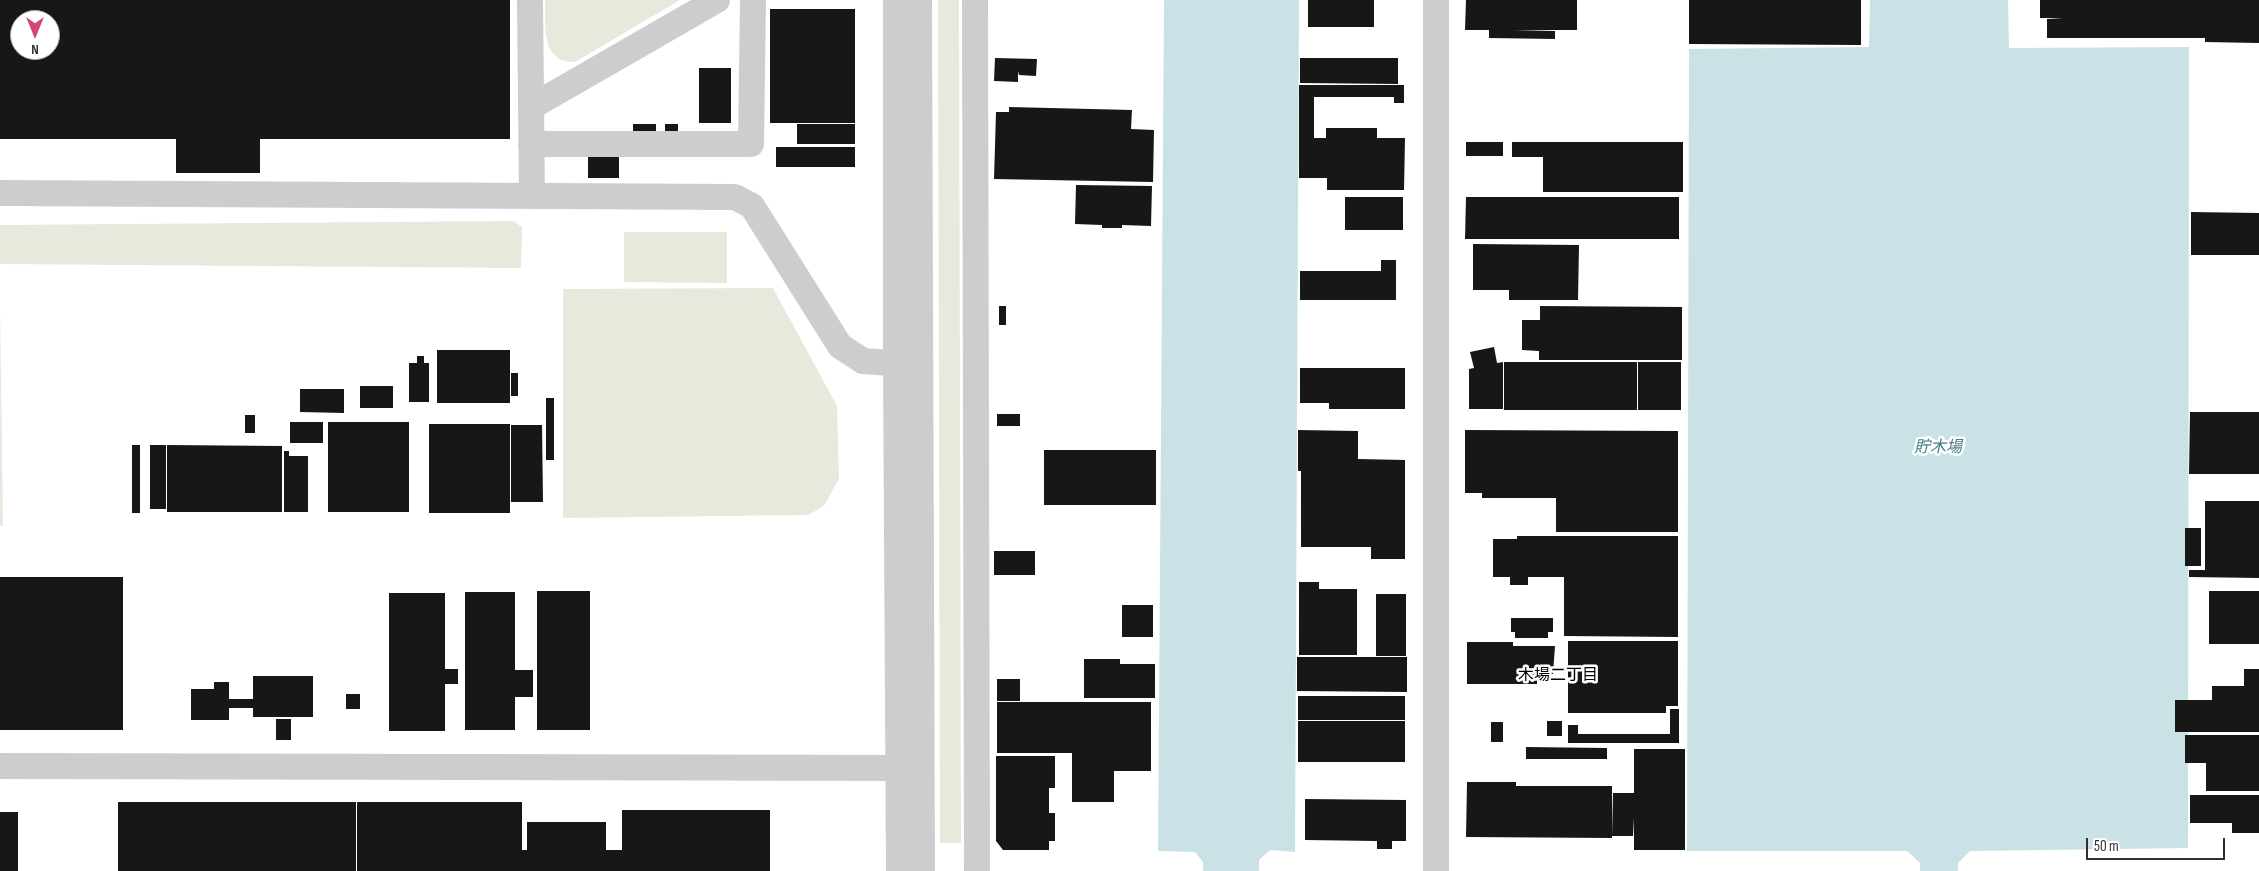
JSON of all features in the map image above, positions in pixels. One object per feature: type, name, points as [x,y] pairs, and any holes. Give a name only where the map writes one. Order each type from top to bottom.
[{"type":"street","points":[[530,0],[532,196]]},
{"type":"street","points":[[531,107],[716,0]]},
{"type":"street","points":[[531,144],[751,144],[753,0]]},
{"type":"street","points":[[896,0],[907,365],[910,768],[922,871]]},
{"type":"street","points":[[907,365],[919,0]]},
{"type":"street","points":[[974,0],[977,871]]},
{"type":"street","points":[[1436,0],[1436,871]]},
{"type":"street","points":[[0,193],[735,197],[744,200],[752,206],[840,346],[863,361],[907,365]]},
{"type":"street","points":[[0,766],[910,768]]},
{"type":"street","points":[[899,871],[910,768]]},
{"type":"shaded area","points":[[545,0],[680,0],[575,62],[564,61],[550,49],[547,40]]},
{"type":"shaded area","points":[[938,0],[959,0],[961,843],[940,843]]},
{"type":"shaded area","points":[[513,221],[522,227],[521,268],[0,264],[0,225]]},
{"type":"shaded area","points":[[624,232],[727,232],[727,283],[624,282]]},
{"type":"shaded area","points":[[773,288],[837,406],[839,479],[824,506],[808,515],[563,518],[563,289]]},
{"type":"shaded area","points":[[0,306],[3,526],[0,526]]},
{"type":"water","points":[[1164,0],[1299,0],[1295,852],[1270,850],[1259,860],[1259,871],[1203,871],[1203,862],[1195,852],[1158,851]]},
{"type":"water","name":"貯木場","points":[[1870,0],[2008,0],[2009,48],[2189,47],[2188,848],[1970,851],[1958,863],[1958,871],[1920,871],[1920,863],[1907,851],[1687,851],[1689,49],[1869,47]]},
{"type":"building","points":[[0,0],[510,0],[510,139],[260,139],[260,173],[176,173],[176,139],[0,139]]},
{"type":"building","points":[[1308,0],[1374,0],[1374,27],[1308,27]]},
{"type":"building","points":[[1466,0],[1577,0],[1577,30],[1513,30],[1555,31],[1555,39],[1489,38],[1489,30],[1465,30]]},
{"type":"building","points":[[1689,0],[1861,0],[1861,45],[1689,44]]},
{"type":"building","points":[[2040,0],[2259,0],[2259,43],[2205,42],[2205,38],[2047,38],[2047,19],[2063,18],[2040,18]]},
{"type":"building","points":[[770,9],[855,9],[855,123],[770,123]]},
{"type":"building","points":[[995,58],[1037,59],[1036,76],[1019,75],[1018,71],[1018,82],[994,81]]},
{"type":"building","points":[[1300,58],[1398,58],[1398,84],[1300,83]]},
{"type":"building","points":[[699,68],[731,68],[731,123],[699,123]]},
{"type":"building","points":[[1299,85],[1404,85],[1404,103],[1394,103],[1394,97],[1314,97],[1314,138],[1326,138],[1326,128],[1377,128],[1377,138],[1405,138],[1404,190],[1327,190],[1327,178],[1299,178]]},
{"type":"building","points":[[1009,107],[1132,110],[1131,129],[1154,130],[1153,182],[994,179],[996,112],[1009,112]]},
{"type":"building","points":[[633,124],[656,124],[656,135],[633,135]]},
{"type":"building","points":[[665,124],[678,124],[678,135],[665,135]]},
{"type":"building","points":[[797,124],[855,124],[855,144],[797,144]]},
{"type":"building","points":[[1466,142],[1503,142],[1503,156],[1466,156]]},
{"type":"building","points":[[1512,142],[1683,142],[1683,192],[1543,192],[1543,157],[1512,157]]},
{"type":"building","points":[[776,147],[855,147],[855,167],[776,167]]},
{"type":"building","points":[[588,155],[619,156],[619,178],[588,178]]},
{"type":"building","points":[[1076,185],[1152,186],[1151,226],[1122,225],[1122,228],[1102,228],[1102,225],[1075,224]]},
{"type":"building","points":[[1345,197],[1403,197],[1403,230],[1345,230]]},
{"type":"building","points":[[1466,197],[1679,197],[1679,239],[1465,239]]},
{"type":"building","points":[[2191,212],[2259,213],[2259,255],[2191,255]]},
{"type":"building","points":[[1473,244],[1579,245],[1578,300],[1509,300],[1509,290],[1473,290]]},
{"type":"building","points":[[1381,260],[1396,260],[1396,300],[1300,300],[1300,271],[1381,271]]},
{"type":"building","points":[[999,306],[1006,306],[1006,325],[999,325]]},
{"type":"building","points":[[1540,306],[1682,307],[1682,360],[1539,360],[1539,351],[1522,350],[1522,320],[1540,320]]},
{"type":"building","points":[[1494,347],[1497,363],[1503,362],[1503,409],[1469,409],[1469,369],[1474,368],[1470,352]]},
{"type":"building","points":[[437,350],[510,350],[510,403],[437,403]]},
{"type":"building","points":[[417,356],[424,356],[424,363],[429,363],[429,402],[409,402],[409,363],[417,363]]},
{"type":"building","points":[[1504,362],[1637,362],[1637,410],[1504,410]]},
{"type":"building","points":[[1638,362],[1681,362],[1681,410],[1638,410]]},
{"type":"building","points":[[1300,368],[1405,368],[1405,409],[1329,409],[1329,403],[1300,403]]},
{"type":"building","points":[[511,373],[518,373],[518,396],[511,396]]},
{"type":"building","points":[[360,386],[393,386],[393,408],[360,408]]},
{"type":"building","points":[[300,389],[344,389],[344,413],[300,412]]},
{"type":"building","points":[[546,398],[554,398],[554,460],[546,460]]},
{"type":"building","points":[[2190,412],[2259,412],[2259,474],[2189,474]]},
{"type":"building","points":[[997,414],[1020,414],[1020,426],[997,426]]},
{"type":"building","points":[[245,415],[255,415],[255,433],[245,433]]},
{"type":"building","points":[[290,422],[323,422],[323,443],[290,443]]},
{"type":"building","points":[[328,422],[409,422],[409,512],[328,512]]},
{"type":"building","points":[[429,424],[510,424],[510,513],[429,513]]},
{"type":"building","points":[[511,425],[542,425],[543,502],[511,502]]},
{"type":"building","points":[[1298,430],[1358,431],[1358,459],[1405,460],[1405,559],[1371,559],[1371,547],[1301,547],[1301,471],[1298,471]]},
{"type":"building","points":[[1465,430],[1678,431],[1678,532],[1556,532],[1556,498],[1482,498],[1482,493],[1465,493]]},
{"type":"building","points":[[132,445],[140,445],[140,513],[132,513]]},
{"type":"building","points":[[150,445],[166,445],[166,509],[150,509]]},
{"type":"building","points":[[167,445],[282,446],[282,512],[167,512]]},
{"type":"building","points":[[1044,450],[1156,450],[1156,505],[1044,505]]},
{"type":"building","points":[[284,451],[289,451],[289,456],[308,456],[308,512],[284,512]]},
{"type":"building","points":[[2205,501],[2259,501],[2259,578],[2189,577],[2189,570],[2205,570]]},
{"type":"building","points":[[2185,528],[2201,528],[2201,566],[2185,566]]},
{"type":"building","points":[[1517,536],[1678,536],[1678,637],[1564,636],[1564,577],[1528,577],[1528,585],[1510,585],[1510,577],[1493,577],[1493,539],[1517,539]]},
{"type":"building","points":[[994,551],[1035,551],[1035,575],[994,575]]},
{"type":"building","points":[[0,577],[123,577],[123,730],[0,730]]},
{"type":"building","points":[[1299,582],[1319,582],[1319,589],[1357,589],[1357,655],[1299,655]]},
{"type":"building","points":[[537,591],[590,591],[590,730],[537,730]]},
{"type":"building","points":[[2209,591],[2259,591],[2259,644],[2209,644]]},
{"type":"building","points":[[465,592],[515,592],[515,670],[533,670],[533,697],[515,697],[515,730],[465,730]]},
{"type":"building","points":[[389,593],[445,593],[445,669],[458,669],[458,684],[445,684],[445,731],[389,731]]},
{"type":"building","points":[[1376,594],[1406,594],[1406,656],[1376,656]]},
{"type":"building","points":[[1122,605],[1153,605],[1153,637],[1122,637]]},
{"type":"building","points":[[1511,618],[1553,618],[1553,632],[1548,632],[1548,638],[1515,638],[1515,632],[1511,632]]},
{"type":"building","points":[[1568,641],[1678,641],[1678,706],[1666,706],[1666,713],[1568,713]]},
{"type":"building","points":[[1467,642],[1513,642],[1513,646],[1555,646],[1553,674],[1537,674],[1537,684],[1467,684]]},
{"type":"building","points":[[1297,657],[1407,657],[1407,692],[1297,691]]},
{"type":"building","points":[[1084,659],[1120,659],[1120,664],[1155,664],[1155,698],[1084,698]]},
{"type":"building","points":[[2244,669],[2259,669],[2259,732],[2175,732],[2175,700],[2212,700],[2212,686],[2244,686]]},
{"type":"building","points":[[253,676],[313,676],[313,717],[253,717],[253,708],[229,708],[229,720],[191,720],[191,689],[214,689],[214,682],[229,682],[229,699],[253,699]]},
{"type":"building","points":[[997,679],[1020,679],[1020,701],[997,701]]},
{"type":"building","points":[[346,694],[360,694],[360,709],[346,709]]},
{"type":"building","points":[[1298,696],[1405,696],[1405,720],[1298,720]]},
{"type":"building","points":[[997,702],[1151,702],[1151,771],[1114,771],[1114,802],[1072,802],[1072,753],[997,753]]},
{"type":"building","points":[[1670,709],[1679,709],[1679,743],[1568,743],[1568,725],[1578,725],[1578,734],[1670,734]]},
{"type":"building","points":[[276,719],[291,719],[291,740],[276,740]]},
{"type":"building","points":[[1298,721],[1405,721],[1405,762],[1298,762]]},
{"type":"building","points":[[1547,721],[1562,721],[1562,736],[1547,736]]},
{"type":"building","points":[[1491,722],[1503,722],[1503,742],[1491,742]]},
{"type":"building","points":[[2185,735],[2259,735],[2259,791],[2206,791],[2206,763],[2185,763]]},
{"type":"building","points":[[1526,747],[1607,748],[1607,759],[1526,759]]},
{"type":"building","points":[[1634,749],[1685,749],[1685,850],[1634,850],[1634,818],[1633,836],[1612,836],[1613,793],[1634,793]]},
{"type":"building","points":[[996,756],[1055,756],[1055,788],[1049,788],[1049,813],[1055,813],[1055,841],[1049,841],[1049,850],[1003,850],[996,841]]},
{"type":"building","points":[[1467,782],[1516,782],[1516,786],[1612,786],[1612,838],[1466,837]]},
{"type":"building","points":[[2190,795],[2259,795],[2259,833],[2232,833],[2232,823],[2190,823]]},
{"type":"building","points":[[1305,799],[1406,800],[1406,841],[1392,841],[1392,849],[1377,849],[1377,841],[1305,840]]},
{"type":"building","points":[[118,802],[356,802],[356,871],[118,871]]},
{"type":"building","points":[[357,802],[522,802],[522,850],[527,850],[527,822],[606,822],[606,850],[622,850],[622,810],[770,810],[770,871],[357,871]]},
{"type":"building","points":[[0,812],[18,812],[18,871],[0,871]]},
{"type":"district","name":"木場二丁目","points":[[1558,676]]}]
